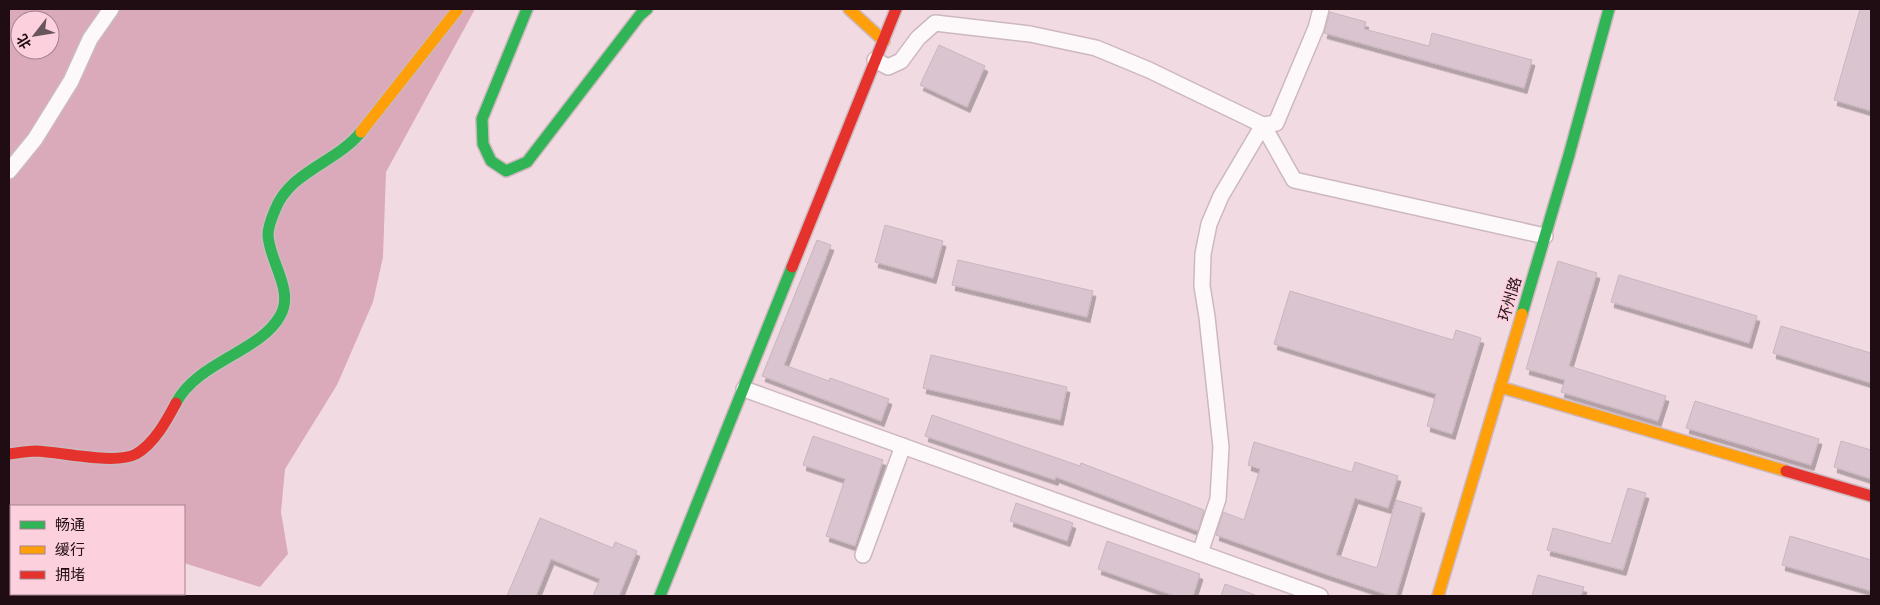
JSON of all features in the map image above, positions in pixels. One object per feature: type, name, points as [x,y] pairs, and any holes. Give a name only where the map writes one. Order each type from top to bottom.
[{"type":"street","points":[[9,172],[35,139],[71,81],[90,39],[111,9]]},
{"type":"street","points":[[9,454],[34,450],[118,459],[136,454],[153,439],[166,422],[178,399],[199,376],[266,333],[281,315],[284,299],[283,282],[271,254],[268,234],[275,209],[286,190],[302,176],[332,158],[356,138],[458,9]]},
{"type":"street","points":[[527,9],[482,118],[483,144],[491,161],[506,171],[526,162],[640,15],[647,9]]},
{"type":"street","points":[[849,9],[884,41]]},
{"type":"street","points":[[660,596],[896,9]]},
{"type":"street","points":[[875,60],[888,67],[900,61],[918,38],[935,24],[1030,34],[1096,48],[1149,70],[1263,125],[1276,123],[1316,28],[1321,9]]},
{"type":"street","name":"环州路","points":[[1438,596],[1609,9]]},
{"type":"street","points":[[1263,125],[1294,180],[1544,236]]},
{"type":"street","points":[[1200,553],[1218,498],[1221,447],[1202,286],[1203,254],[1209,224],[1221,196],[1263,125]]},
{"type":"street","points":[[1500,387],[1871,496]]},
{"type":"street","points":[[744,389],[1320,596]]},
{"type":"street","points":[[864,555],[903,446]]},
{"type":"shaded area","points":[[9,9],[475,9],[386,172],[383,257],[373,302],[337,385],[285,469],[281,512],[288,554],[260,587],[185,563],[185,505],[10,505],[10,595],[134,595],[9,596]]},
{"type":"building","points":[[1860,9],[1871,9],[1871,111],[1834,100]]},
{"type":"building","points":[[1330,12],[1366,22],[1364,29],[1429,46],[1432,33],[1532,60],[1524,88],[1324,33]]},
{"type":"building","points":[[939,45],[985,66],[967,107],[920,85]]},
{"type":"building","points":[[885,225],[943,241],[933,278],[875,262]]},
{"type":"building","points":[[817,240],[831,245],[784,365],[829,381],[830,378],[889,399],[881,421],[762,376]]},
{"type":"building","points":[[958,260],[1093,291],[1087,317],[952,285]]},
{"type":"building","points":[[1558,261],[1597,273],[1569,366],[1666,396],[1658,421],[1561,392],[1565,380],[1526,369]]},
{"type":"building","points":[[1619,275],[1757,316],[1749,343],[1611,302]]},
{"type":"building","points":[[1290,291],[1453,340],[1456,330],[1481,338],[1452,434],[1427,426],[1436,394],[1274,344]]},
{"type":"building","points":[[1781,326],[1871,353],[1871,383],[1773,353]]},
{"type":"building","points":[[931,355],[1067,387],[1060,420],[923,388]]},
{"type":"building","points":[[1695,401],[1819,439],[1811,465],[1686,428]]},
{"type":"building","points":[[932,415],[1080,466],[1081,463],[1204,510],[1198,531],[1056,477],[1055,480],[925,436]]},
{"type":"building","points":[[813,436],[883,460],[855,546],[826,536],[845,479],[803,465]]},
{"type":"building","points":[[1841,441],[1871,450],[1871,479],[1834,467]]},
{"type":"building","points":[[1254,442],[1352,472],[1355,462],[1398,476],[1388,508],[1355,498],[1336,555],[1377,568],[1396,500],[1422,508],[1396,596],[1322,573],[1216,535],[1223,512],[1244,520],[1260,469],[1248,465]]},
{"type":"building","points":[[1628,488],[1646,493],[1623,570],[1547,550],[1553,528],[1611,544]]},
{"type":"building","points":[[1016,503],[1073,523],[1067,541],[1010,521]]},
{"type":"building","points":[[540,518],[613,548],[615,542],[637,551],[619,596],[593,596],[600,579],[551,559],[536,596],[507,596]]},
{"type":"building","points":[[1790,536],[1871,560],[1871,591],[1782,565]]},
{"type":"building","points":[[1107,541],[1200,574],[1193,596],[1175,596],[1098,569]]},
{"type":"building","points":[[1538,575],[1584,587],[1581,596],[1532,596]]},
{"type":"building","points":[[1225,584],[1255,595],[1255,596],[1221,596]]},
{"type":"traffic: fast","points":[[527,9],[482,119],[483,144],[491,161],[506,171],[527,162],[640,15],[647,9]]},
{"type":"traffic: fast","points":[[1522,314],[1569,155],[1609,9]]},
{"type":"traffic: fast","points":[[176,403],[198,377],[258,339],[271,328],[280,316],[285,296],[269,245],[268,235],[275,210],[282,197],[302,176],[339,152],[361,132]]},
{"type":"traffic: fast","points":[[660,596],[792,267]]},
{"type":"traffic: slow","points":[[361,132],[458,9]]},
{"type":"traffic: slow","points":[[849,9],[884,41]]},
{"type":"traffic: slow","points":[[1438,596],[1522,314]]},
{"type":"traffic: slow","points":[[1500,387],[1786,471]]},
{"type":"traffic: jam","points":[[792,267],[896,9]]},
{"type":"traffic: jam","points":[[9,454],[36,451],[102,458],[127,457],[143,450],[149,444],[176,403]]},
{"type":"traffic: jam","points":[[1786,471],[1871,496]]}]
